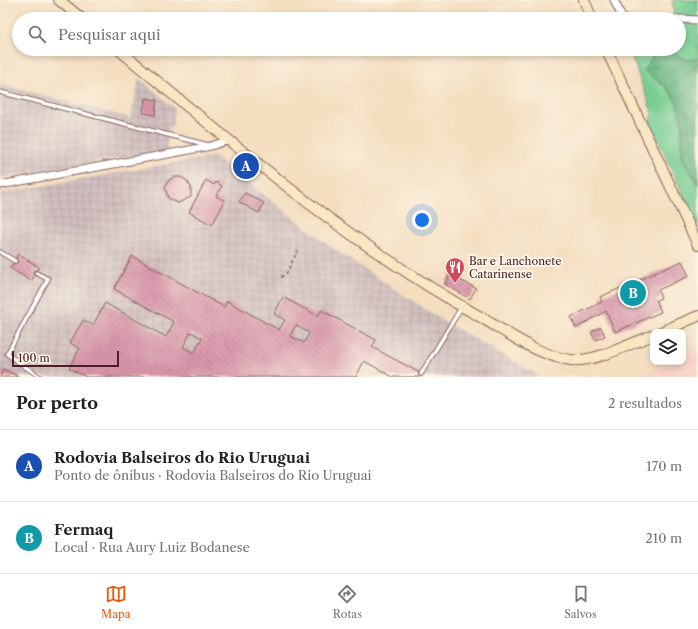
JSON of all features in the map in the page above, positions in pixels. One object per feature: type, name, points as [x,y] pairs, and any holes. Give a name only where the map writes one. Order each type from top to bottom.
[{"type":"main road","points":[[59,0],[74,12]]},
{"type":"main road","points":[[584,0],[589,12]]},
{"type":"main road","points":[[127,56],[229,140],[350,234],[391,263],[461,307],[543,353],[569,359],[591,359],[650,336]]},
{"type":"main road","points":[[609,56],[698,245]]},
{"type":"main road","points":[[668,329],[696,318],[698,307]]},
{"type":"street","points":[[614,0],[620,12]]},
{"type":"street","points":[[686,19],[698,20]]},
{"type":"street","points":[[0,185],[211,146],[229,140]]},
{"type":"lane","points":[[0,92],[211,146]]},
{"type":"lane","points":[[0,252],[14,261]]},
{"type":"lane","points":[[36,272],[48,279],[7,354],[40,377]]},
{"type":"lane","points":[[421,374],[461,307]]},
{"type":"path","points":[[281,277],[286,274],[298,250]]},
{"type":"shaded area","points":[[139,78],[175,109],[172,126],[170,126],[167,146],[169,150],[0,178],[0,84],[131,118]]},
{"type":"shaded area","points":[[214,156],[334,249],[445,322],[541,377],[0,377],[0,193]]},
{"type":"shaded area","points":[[698,350],[698,377],[639,377],[665,365],[686,365],[686,356]]},
{"type":"green space","points":[[672,0],[698,0],[698,20],[686,20],[686,12],[674,12]]},
{"type":"green space","points":[[686,23],[698,24],[698,59],[687,60],[680,56],[686,56]]},
{"type":"green space","points":[[632,56],[664,56],[644,70],[667,88],[677,103],[682,124],[682,157],[698,185],[698,227],[650,122],[652,112]]},
{"type":"green space","points":[[653,56],[680,56],[687,60],[698,59],[698,185],[682,157],[682,124],[677,103],[667,88],[644,70]]},
{"type":"building","points":[[145,98],[157,100],[155,115],[143,113]]},
{"type":"building","points":[[174,177],[181,177],[187,181],[191,187],[191,197],[178,203],[168,198],[165,187],[168,181]]},
{"type":"building","points":[[206,180],[214,185],[216,182],[222,186],[216,196],[225,201],[212,225],[189,212]]},
{"type":"building","points":[[245,193],[264,203],[259,213],[239,202]]},
{"type":"building","points":[[18,254],[39,267],[38,270],[33,271],[34,276],[31,281],[10,268],[13,264],[18,262],[16,258]]},
{"type":"building","points":[[132,256],[224,307],[227,301],[279,330],[285,320],[274,314],[283,297],[318,316],[321,310],[376,340],[372,347],[418,372],[420,377],[393,377],[364,361],[356,377],[86,377],[69,368],[80,348],[70,343],[83,320],[93,325],[105,303],[166,337],[174,322],[114,289]],"holes":[[[296,325],[309,333],[304,343],[290,336]],[[191,332],[202,338],[194,353],[183,347]]]},
{"type":"building","points":[[682,261],[689,276],[658,290],[661,298],[656,300],[661,312],[615,332],[606,311],[576,328],[571,317],[602,302],[600,297]]},
{"type":"building","points":[[450,275],[476,288],[470,299],[445,284]]},
{"type":"building","points":[[601,327],[605,336],[595,340],[591,332]]},
{"type":"building","points":[[4,369],[19,377],[0,377]]},
{"type":"place","name":"Rodovia Balseiros do Rio Uruguai","points":[[246,166]]},
{"type":"place","name":"Bar e Lanchonete Catarinense","points":[[455,284]]},
{"type":"place","name":"Fermaq","points":[[633,293]]}]
